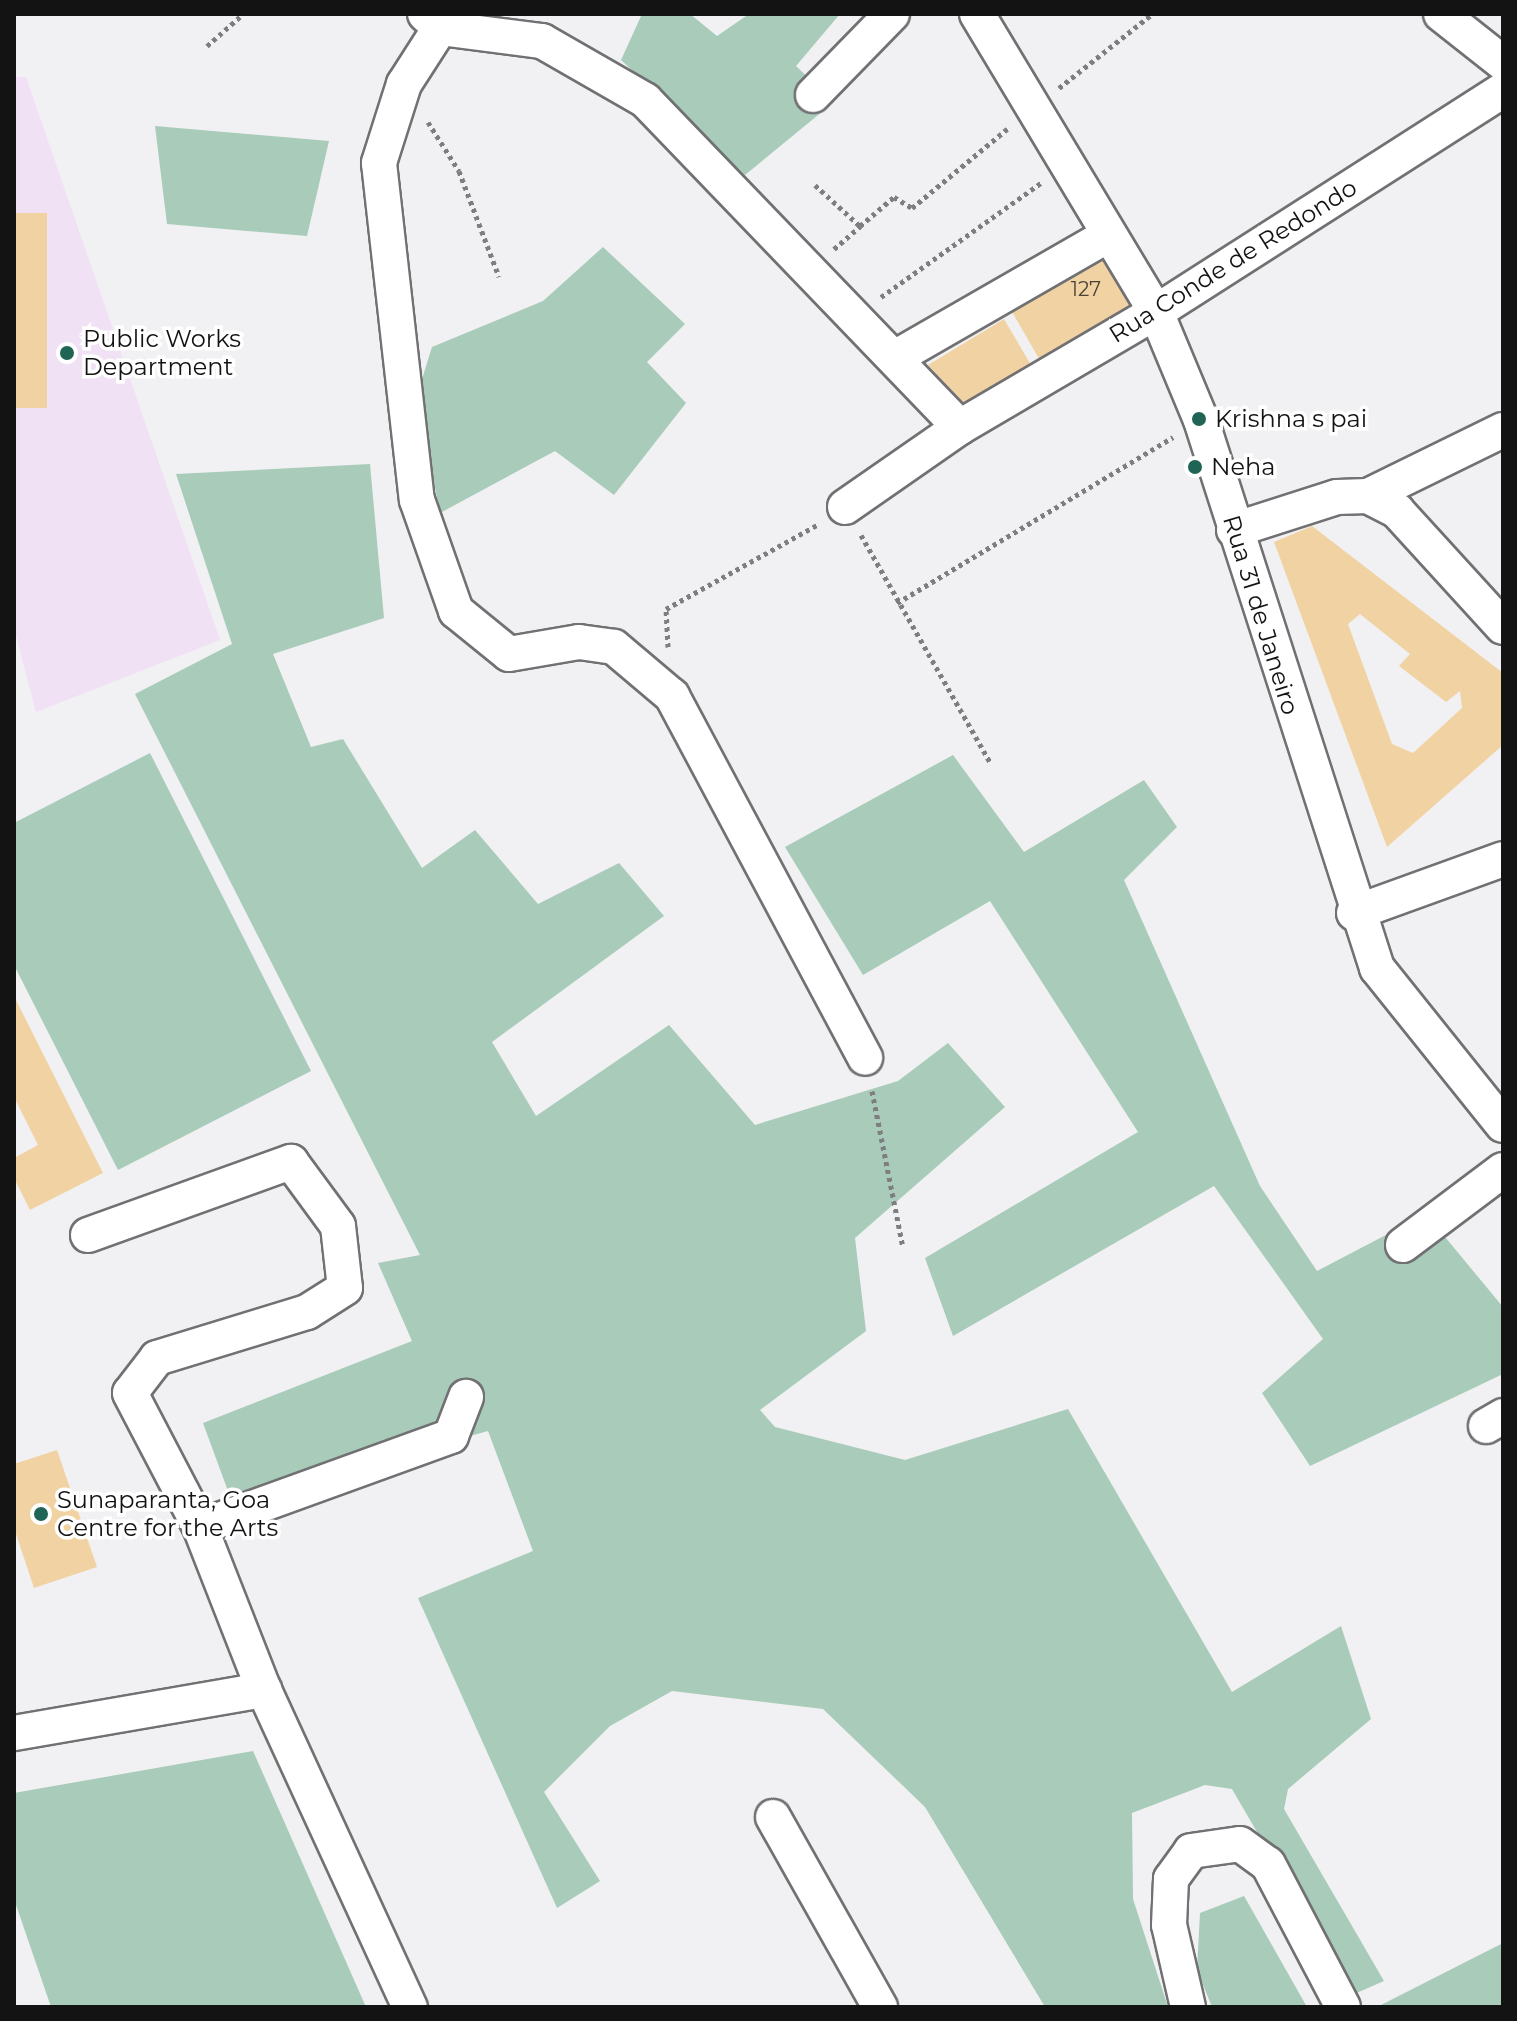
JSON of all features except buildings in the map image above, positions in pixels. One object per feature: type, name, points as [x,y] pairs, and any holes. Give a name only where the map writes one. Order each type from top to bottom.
[{"type":"street","points":[[813,95],[892,14]]},
{"type":"street","name":"Rua 31 de Janeiro","points":[[977,14],[1107,236],[1156,312],[1201,420],[1354,913],[1377,968],[1503,1125]]},
{"type":"street","points":[[1441,14],[1503,63]]},
{"type":"street","points":[[865,1058],[672,696],[614,647],[579,642],[509,654],[456,611],[417,500],[379,163],[404,84],[432,21],[542,41],[645,100],[898,356],[960,427]]},
{"type":"street","name":"Rua Conde de Redondo","points":[[845,507],[960,427],[1156,312],[1503,90]]},
{"type":"street","points":[[898,356],[1107,236]]},
{"type":"street","points":[[1234,530],[1337,497],[1368,496],[1503,430]]},
{"type":"street","points":[[1368,496],[1397,511],[1503,627]]},
{"type":"street","points":[[1354,913],[1503,859]]},
{"type":"street","points":[[88,1235],[291,1162],[338,1226],[345,1288],[307,1312],[157,1358],[130,1393],[200,1527],[264,1690],[410,2007]]},
{"type":"street","points":[[1403,1245],[1503,1170]]},
{"type":"street","points":[[200,1527],[451,1436],[466,1397]]},
{"type":"street","points":[[14,1733],[264,1690]]},
{"type":"street","points":[[773,1817],[880,2007]]},
{"type":"street","points":[[1188,2007],[1169,1925],[1171,1879],[1191,1851],[1224,1844],[1240,1844],[1268,1864],[1343,2007]]},
{"type":"path","points":[[207,46],[243,14]]},
{"type":"path","points":[[815,185],[860,226],[894,197],[912,208],[1152,14]]},
{"type":"path","points":[[404,84],[459,171],[499,277]]},
{"type":"path","points":[[885,294],[1065,165]]},
{"type":"path","points":[[897,603],[1201,420]]},
{"type":"path","points":[[672,696],[666,609],[845,507],[991,764]]},
{"type":"path","points":[[865,1058],[903,1247]]},
{"type":"shaded area","name":"Public Works Department","points":[[14,77],[26,77],[220,640],[36,712],[14,628]]},
{"type":"green space","points":[[642,14],[690,14],[717,36],[749,14],[840,14],[796,66],[834,102],[745,175],[621,60]]},
{"type":"green space","points":[[155,126],[329,141],[307,236],[167,224]]},
{"type":"green space","points":[[603,247],[685,324],[647,362],[686,403],[614,495],[555,451],[440,513],[417,395],[432,347],[543,301]]},
{"type":"green space","points":[[370,464],[384,618],[273,654],[311,747],[343,739],[422,868],[475,830],[538,904],[619,863],[664,916],[492,1042],[536,1116],[669,1025],[755,1125],[898,1081],[948,1043],[1005,1107],[855,1238],[866,1331],[760,1410],[775,1427],[905,1460],[1068,1409],[1232,1692],[1341,1626],[1371,1719],[1288,1789],[1284,1809],[1384,1981],[1352,1995],[1232,1789],[1205,1785],[1132,1813],[1133,1899],[1168,2007],[1045,2007],[925,1807],[823,1709],[672,1691],[610,1726],[544,1792],[600,1881],[557,1908],[418,1598],[533,1551],[488,1431],[232,1502],[203,1423],[412,1341],[378,1263],[420,1255],[135,694],[232,644],[176,474]]},
{"type":"green space","points":[[150,753],[311,1071],[118,1170],[14,965],[14,823]]},
{"type":"green space","points":[[953,755],[1024,852],[1144,780],[1177,827],[1124,880],[1260,1186],[1317,1271],[1426,1214],[1503,1307],[1503,1374],[1310,1466],[1262,1393],[1323,1339],[1214,1186],[953,1336],[925,1258],[1138,1132],[990,901],[863,975],[785,847]]},
{"type":"green space","points":[[253,1751],[366,2007],[51,2007],[14,1899],[14,1793]]},
{"type":"green space","points":[[1244,1896],[1307,2007],[1212,2007],[1197,1970],[1200,1913]]},
{"type":"green space","points":[[1503,1943],[1503,2007],[1379,2006]]},
{"type":"place","name":"Public Works Department","points":[[67,353]]},
{"type":"place","name":"Krishna s pai","points":[[1199,419]]},
{"type":"place","name":"Neha","points":[[1195,467]]},
{"type":"place","name":"Sunaparanta, Goa Centre for the Arts","points":[[41,1514]]}]
